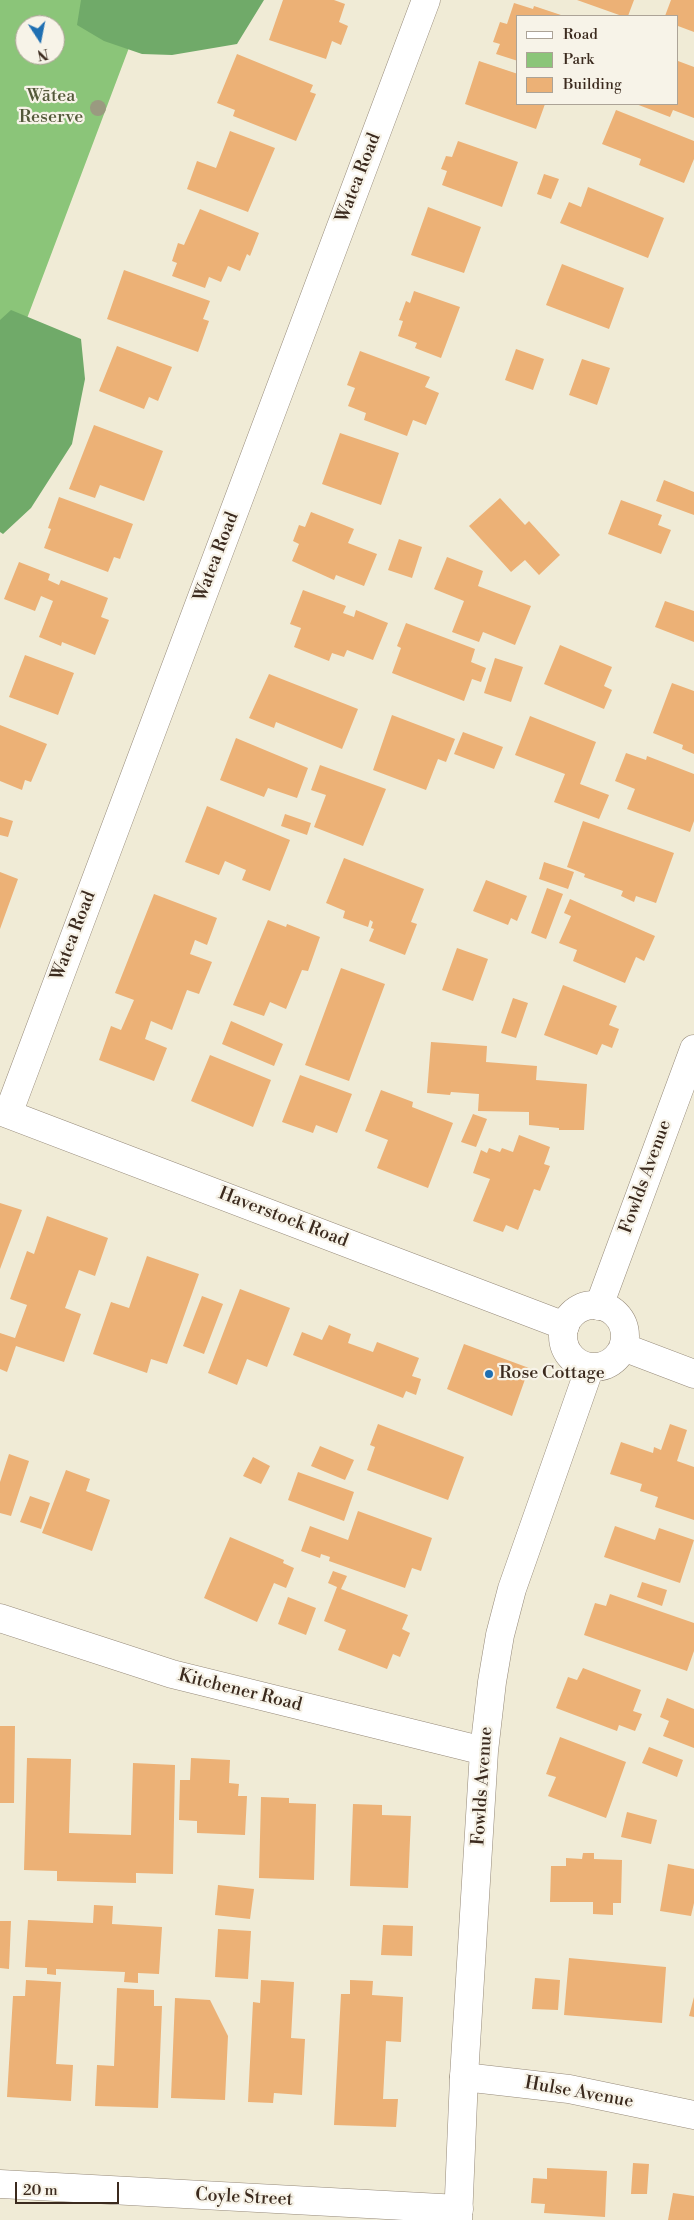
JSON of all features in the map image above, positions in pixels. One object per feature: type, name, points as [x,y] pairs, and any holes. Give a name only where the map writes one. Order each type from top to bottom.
[{"type":"street","name":"Watea Road","points":[[4,1113],[426,0]]},
{"type":"street","name":"Fowlds Avenue","points":[[599,1306],[694,1049]]},
{"type":"street","name":"Haverstock Road","points":[[4,1113],[565,1326]]},
{"type":"street","points":[[599,1306],[608,1308],[621,1321],[625,1338],[623,1347],[614,1360],[606,1365],[590,1367],[581,1364],[567,1352],[563,1334],[565,1326],[569,1318],[583,1308],[599,1306]]},
{"type":"street","points":[[623,1347],[694,1374]]},
{"type":"street","name":"Fowlds Avenue","points":[[458,2214],[464,2077],[484,1751],[492,1682],[500,1635],[512,1589],[590,1367]]},
{"type":"street","name":"Kitchener Road","points":[[0,1618],[172,1674],[484,1751]]},
{"type":"street","name":"Hulse Avenue","points":[[464,2077],[569,2089],[694,2115]]},
{"type":"street","name":"Coyle Street","points":[[0,2184],[458,2214]]},
{"type":"green space","name":"Wātea Reserve","points":[[0,0],[147,0],[0,390]]},
{"type":"green space","points":[[81,0],[264,0],[237,44],[172,55],[142,54],[104,41],[77,25]]},
{"type":"green space","points":[[11,310],[81,339],[85,379],[72,444],[31,508],[3,534],[0,532],[0,320]]},
{"type":"building","points":[[283,0],[334,0],[345,4],[339,22],[348,26],[341,45],[332,41],[326,59],[269,40]]},
{"type":"building","points":[[577,0],[634,0],[628,15],[619,15]]},
{"type":"building","points":[[671,0],[694,0],[694,32],[679,26],[679,15],[665,15]]},
{"type":"building","points":[[514,3],[533,9],[534,6],[561,15],[516,15],[516,60],[496,54],[500,44],[493,42],[500,22],[507,24]]},
{"type":"building","points":[[237,54],[313,85],[310,92],[316,94],[296,141],[233,116],[235,110],[217,103]]},
{"type":"building","points":[[479,61],[516,73],[516,105],[545,105],[536,129],[465,104]]},
{"type":"building","points":[[679,61],[694,67],[694,118],[673,110],[670,117],[639,105],[679,105]]},
{"type":"building","points":[[616,110],[694,141],[694,159],[684,183],[639,165],[641,159],[602,144]]},
{"type":"building","points":[[230,131],[275,148],[248,212],[187,189],[197,161],[216,168]]},
{"type":"building","points":[[458,141],[518,162],[502,207],[442,185],[447,171],[441,169],[446,156],[452,157]]},
{"type":"building","points":[[544,174],[559,179],[551,199],[537,194]]},
{"type":"building","points":[[588,187],[664,218],[648,258],[560,223],[569,202],[581,207]]},
{"type":"building","points":[[428,207],[481,227],[464,273],[411,255]]},
{"type":"building","points":[[200,209],[259,233],[250,256],[247,254],[240,271],[228,266],[221,282],[209,277],[205,288],[172,276],[177,263],[172,261],[178,243],[184,245]]},
{"type":"building","points":[[562,264],[624,288],[609,329],[546,305]]},
{"type":"building","points":[[124,270],[210,301],[203,319],[209,321],[198,352],[107,319]]},
{"type":"building","points":[[414,291],[460,307],[441,358],[415,348],[417,343],[398,336],[403,321],[399,320],[406,301],[410,303]]},
{"type":"building","points":[[117,346],[172,367],[158,401],[149,397],[144,409],[99,391]]},
{"type":"building","points":[[516,349],[544,359],[533,390],[505,380]]},
{"type":"building","points":[[360,351],[430,377],[425,387],[439,393],[426,425],[413,420],[407,436],[364,420],[366,413],[348,406],[355,388],[347,385]]},
{"type":"building","points":[[582,359],[610,368],[597,405],[569,395]]},
{"type":"building","points":[[94,425],[163,451],[144,501],[100,485],[95,498],[69,489]]},
{"type":"building","points":[[340,433],[399,453],[381,505],[322,484]]},
{"type":"building","points":[[664,480],[694,492],[694,515],[656,501]]},
{"type":"building","points":[[59,497],[133,524],[120,559],[114,557],[108,572],[44,548],[51,529],[48,528]]},
{"type":"building","points":[[500,498],[525,525],[529,521],[560,555],[539,575],[525,560],[511,572],[469,526]]},
{"type":"building","points":[[621,500],[662,515],[658,525],[671,530],[661,554],[608,534]]},
{"type":"building","points":[[311,512],[354,529],[348,543],[377,554],[364,586],[336,575],[334,580],[292,561],[299,544],[293,541],[299,525],[305,527]]},
{"type":"building","points":[[399,539],[422,547],[412,578],[388,570]]},
{"type":"building","points":[[447,557],[483,571],[478,586],[531,606],[515,645],[483,632],[479,642],[452,632],[464,601],[434,589]]},
{"type":"building","points":[[19,562],[50,574],[48,580],[59,585],[61,580],[108,598],[101,617],[109,620],[95,655],[62,642],[61,646],[39,637],[53,601],[41,596],[35,611],[4,599]]},
{"type":"building","points":[[303,590],[346,606],[343,613],[354,617],[356,610],[388,623],[373,660],[347,650],[344,657],[332,653],[329,661],[294,647],[301,628],[290,624]]},
{"type":"building","points":[[665,601],[694,611],[694,642],[655,627]]},
{"type":"building","points":[[406,623],[475,649],[471,662],[486,668],[481,682],[472,679],[464,701],[392,673],[401,648],[397,646]]},
{"type":"building","points":[[560,645],[612,667],[604,686],[612,690],[604,709],[544,684]]},
{"type":"building","points":[[25,655],[74,673],[58,715],[9,697]]},
{"type":"building","points":[[495,658],[523,667],[511,702],[484,693]]},
{"type":"building","points":[[269,674],[358,709],[342,749],[276,722],[274,728],[249,718]]},
{"type":"building","points":[[672,683],[694,691],[694,754],[682,749],[683,745],[653,733]]},
{"type":"building","points":[[392,715],[455,739],[446,762],[438,759],[426,790],[373,770]]},
{"type":"building","points":[[530,716],[596,742],[580,784],[609,795],[599,819],[554,802],[565,774],[515,755]]},
{"type":"building","points":[[0,725],[47,744],[31,782],[25,780],[22,790],[0,781]]},
{"type":"building","points":[[463,732],[503,747],[494,769],[454,754]]},
{"type":"building","points":[[236,738],[308,768],[297,798],[268,788],[264,797],[220,780]]},
{"type":"building","points":[[626,753],[646,760],[647,756],[694,774],[694,821],[690,832],[627,809],[635,789],[615,781]]},
{"type":"building","points":[[320,765],[386,789],[363,846],[314,827],[326,795],[311,790]]},
{"type":"building","points":[[207,806],[290,840],[270,891],[242,880],[246,870],[225,861],[219,875],[185,862]]},
{"type":"building","points":[[285,814],[311,823],[307,835],[281,826]]},
{"type":"building","points":[[0,817],[13,821],[8,837],[0,835]]},
{"type":"building","points":[[583,821],[674,853],[656,903],[636,896],[634,902],[621,896],[623,891],[584,877],[585,874],[567,867]]},
{"type":"building","points":[[344,858],[424,889],[411,922],[417,924],[405,955],[369,941],[374,929],[371,928],[373,922],[370,920],[368,927],[343,918],[345,911],[326,903]]},
{"type":"building","points":[[544,862],[574,872],[568,889],[539,879]]},
{"type":"building","points":[[0,872],[18,879],[0,929]]},
{"type":"building","points":[[486,880],[527,896],[517,921],[511,918],[508,925],[473,911]]},
{"type":"building","points":[[547,888],[563,894],[546,939],[531,933]]},
{"type":"building","points":[[154,894],[217,918],[207,945],[195,940],[190,954],[212,962],[199,994],[187,990],[172,1030],[151,1021],[145,1039],[167,1048],[154,1081],[99,1060],[111,1026],[121,1030],[134,1000],[115,993]]},
{"type":"building","points":[[570,899],[655,936],[644,961],[636,957],[625,983],[573,961],[577,950],[559,943],[571,916],[564,913]]},
{"type":"building","points":[[268,920],[286,927],[287,924],[320,937],[308,971],[302,970],[286,1009],[270,1002],[264,1016],[233,1005]]},
{"type":"building","points":[[457,948],[488,959],[473,1001],[442,990]]},
{"type":"building","points":[[341,968],[385,984],[349,1081],[305,1065]]},
{"type":"building","points":[[563,985],[617,1006],[609,1025],[619,1029],[612,1048],[602,1044],[597,1055],[544,1035]]},
{"type":"building","points":[[513,998],[528,1003],[516,1038],[501,1033]]},
{"type":"building","points":[[231,1021],[283,1044],[274,1066],[222,1044]]},
{"type":"building","points":[[431,1042],[487,1046],[486,1062],[537,1066],[536,1080],[587,1084],[584,1130],[559,1130],[559,1128],[529,1125],[529,1112],[478,1111],[479,1094],[451,1092],[450,1095],[427,1093]]},
{"type":"building","points":[[210,1055],[271,1080],[253,1127],[191,1101]]},
{"type":"building","points":[[300,1075],[352,1094],[337,1133],[316,1125],[313,1133],[282,1122]]},
{"type":"building","points":[[381,1090],[413,1102],[412,1107],[453,1123],[428,1188],[377,1168],[388,1140],[365,1131]]},
{"type":"building","points":[[473,1114],[487,1119],[476,1147],[461,1142]]},
{"type":"building","points":[[519,1135],[550,1147],[544,1164],[550,1166],[540,1191],[534,1189],[518,1230],[506,1225],[503,1232],[473,1221],[490,1179],[473,1173],[481,1150],[487,1153],[489,1148],[500,1152],[502,1148],[513,1152]]},
{"type":"building","points":[[0,1203],[22,1210],[0,1269]]},
{"type":"building","points":[[47,1216],[108,1238],[95,1276],[79,1270],[65,1308],[81,1314],[64,1362],[16,1346],[7,1372],[0,1369],[0,1333],[15,1338],[27,1305],[10,1299],[27,1251],[34,1254]]},
{"type":"building","points":[[147,1256],[199,1274],[167,1364],[151,1359],[147,1373],[93,1354],[111,1302],[129,1308]]},
{"type":"building","points":[[240,1289],[290,1308],[267,1367],[247,1359],[237,1385],[208,1373]]},
{"type":"building","points":[[202,1296],[223,1304],[204,1354],[183,1346]]},
{"type":"building","points":[[329,1325],[351,1334],[348,1343],[373,1352],[377,1342],[419,1358],[412,1376],[421,1379],[416,1395],[406,1391],[403,1398],[293,1355],[302,1332],[322,1340]]},
{"type":"building","points":[[464,1344],[529,1368],[512,1416],[447,1389]]},
{"type":"building","points":[[378,1424],[464,1457],[448,1500],[367,1470],[375,1447],[370,1445]]},
{"type":"building","points":[[670,1424],[687,1430],[677,1461],[694,1467],[694,1520],[655,1507],[658,1497],[640,1491],[642,1484],[610,1474],[621,1442],[653,1453],[654,1447],[661,1450]]},
{"type":"building","points":[[320,1446],[354,1460],[345,1480],[311,1466]]},
{"type":"building","points":[[9,1454],[29,1461],[11,1516],[0,1513],[0,1482]]},
{"type":"building","points":[[253,1457],[270,1466],[261,1484],[243,1476]]},
{"type":"building","points":[[66,1470],[90,1479],[86,1491],[110,1500],[92,1551],[42,1533]]},
{"type":"building","points":[[298,1472],[354,1492],[344,1521],[288,1500]]},
{"type":"building","points":[[30,1496],[50,1503],[41,1529],[20,1522]]},
{"type":"building","points":[[358,1511],[432,1538],[421,1571],[412,1568],[405,1588],[329,1561],[330,1557],[321,1554],[320,1558],[301,1551],[310,1526],[348,1540]]},
{"type":"building","points":[[615,1526],[655,1540],[659,1528],[694,1540],[680,1583],[604,1557]]},
{"type":"building","points":[[230,1537],[284,1560],[283,1563],[294,1568],[286,1588],[274,1583],[257,1622],[204,1598]]},
{"type":"building","points":[[333,1571],[347,1576],[341,1589],[408,1615],[402,1629],[410,1633],[400,1657],[393,1654],[387,1669],[338,1650],[346,1630],[324,1621],[337,1587],[328,1583]]},
{"type":"building","points":[[642,1582],[667,1590],[662,1606],[637,1597]]},
{"type":"building","points":[[610,1594],[694,1623],[694,1651],[687,1671],[584,1635],[595,1603],[606,1606]]},
{"type":"building","points":[[288,1597],[316,1608],[306,1635],[278,1624]]},
{"type":"building","points":[[583,1668],[641,1690],[633,1711],[642,1714],[635,1731],[619,1725],[617,1731],[556,1708],[568,1677],[577,1680]]},
{"type":"building","points":[[667,1698],[694,1709],[694,1748],[663,1736],[669,1721],[660,1717]]},
{"type":"building","points":[[0,1726],[15,1726],[14,1803],[0,1803]]},
{"type":"building","points":[[560,1737],[626,1762],[606,1818],[548,1796],[556,1777],[546,1774]]},
{"type":"building","points":[[649,1747],[683,1760],[677,1777],[642,1763]]},
{"type":"building","points":[[27,1758],[71,1759],[69,1833],[131,1835],[133,1763],[175,1765],[173,1874],[136,1873],[136,1883],[57,1881],[57,1871],[24,1870]]},
{"type":"building","points":[[191,1758],[230,1760],[229,1783],[239,1784],[238,1796],[247,1796],[245,1835],[197,1833],[197,1821],[179,1820],[180,1780],[190,1780]]},
{"type":"building","points":[[261,1797],[289,1798],[289,1803],[316,1804],[314,1880],[259,1878]]},
{"type":"building","points":[[353,1804],[382,1805],[382,1815],[411,1816],[408,1888],[350,1886]]},
{"type":"building","points":[[627,1812],[657,1820],[651,1844],[621,1837]]},
{"type":"building","points":[[583,1853],[594,1853],[594,1859],[622,1860],[621,1903],[613,1903],[613,1915],[593,1914],[593,1902],[550,1902],[551,1866],[566,1866],[566,1858],[582,1859]]},
{"type":"building","points":[[668,1864],[694,1869],[694,1903],[691,1916],[660,1911]]},
{"type":"building","points":[[218,1885],[254,1889],[250,1919],[215,1915]]},
{"type":"building","points":[[94,1905],[113,1906],[112,1924],[162,1927],[159,1974],[138,1973],[138,1983],[124,1982],[125,1972],[56,1969],[56,1975],[47,1974],[47,1968],[25,1967],[28,1920],[93,1923]]},
{"type":"building","points":[[0,1921],[11,1921],[9,1969],[0,1968]]},
{"type":"building","points":[[383,1925],[413,1926],[412,1956],[381,1955]]},
{"type":"building","points":[[218,1929],[251,1931],[248,1979],[215,1977]]},
{"type":"building","points":[[569,1958],[666,1967],[662,2023],[564,2015]]},
{"type":"building","points":[[535,1978],[560,1980],[558,2010],[532,2009]]},
{"type":"building","points":[[26,1980],[61,1982],[56,2064],[73,2065],[71,2101],[7,2097],[13,1996],[25,1996]]},
{"type":"building","points":[[261,1980],[294,1982],[291,2038],[305,2039],[302,2095],[274,2093],[273,2103],[248,2102],[253,2002],[260,2003]]},
{"type":"building","points":[[350,1980],[373,1981],[372,1995],[403,1997],[401,2042],[386,2041],[383,2099],[398,2099],[396,2127],[334,2125],[341,1994],[350,1994]]},
{"type":"building","points":[[117,1988],[154,1990],[154,2006],[162,2006],[158,2108],[95,2106],[97,2065],[114,2066]]},
{"type":"building","points":[[694,1997],[694,2017],[689,2016]]},
{"type":"building","points":[[175,1998],[210,2000],[228,2036],[225,2100],[171,2098]]},
{"type":"building","points":[[633,2163],[649,2164],[647,2194],[631,2194]]},
{"type":"building","points":[[547,2168],[607,2171],[605,2217],[544,2213],[545,2204],[531,2203],[533,2178],[547,2179]]},
{"type":"building","points":[[673,2193],[694,2196],[694,2220],[668,2220]]},
{"type":"place","name":"Rose Cottage","points":[[489,1374]]}]
